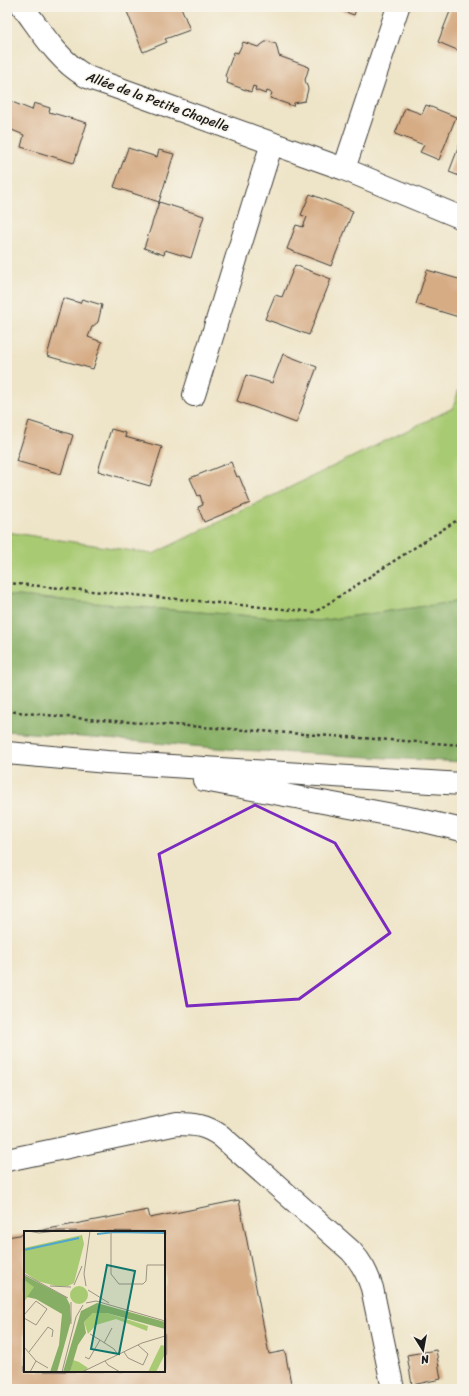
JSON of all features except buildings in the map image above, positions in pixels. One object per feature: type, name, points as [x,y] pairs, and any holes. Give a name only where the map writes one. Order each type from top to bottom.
[{"type":"street","name":"Allée de la Petite Chapelle","points":[[23,7],[57,52],[68,64],[85,75],[104,84],[344,169],[462,218]]},
{"type":"street","points":[[344,169],[398,7]]},
{"type":"street","points":[[194,395],[272,143]]},
{"type":"street","points":[[7,753],[107,762],[462,784]]},
{"type":"street","points":[[107,762],[412,819],[462,830]]},
{"type":"street","points":[[7,1160],[177,1124],[192,1124],[208,1128],[220,1136],[352,1251],[360,1261],[367,1272],[372,1288],[393,1389]]},
{"type":"path","points":[[7,583],[314,612],[462,516]]},
{"type":"path","points":[[7,712],[86,719],[462,745]]},
{"type":"highlighted area","points":[[255,805],[335,843],[390,933],[299,999],[187,1006],[159,854]]},
{"type":"green space","points":[[462,380],[462,601],[318,621],[160,609],[7,595],[7,532],[153,554],[453,408]]},
{"type":"green space","points":[[7,595],[160,609],[318,621],[462,601],[462,762],[241,750],[7,731]]}]
